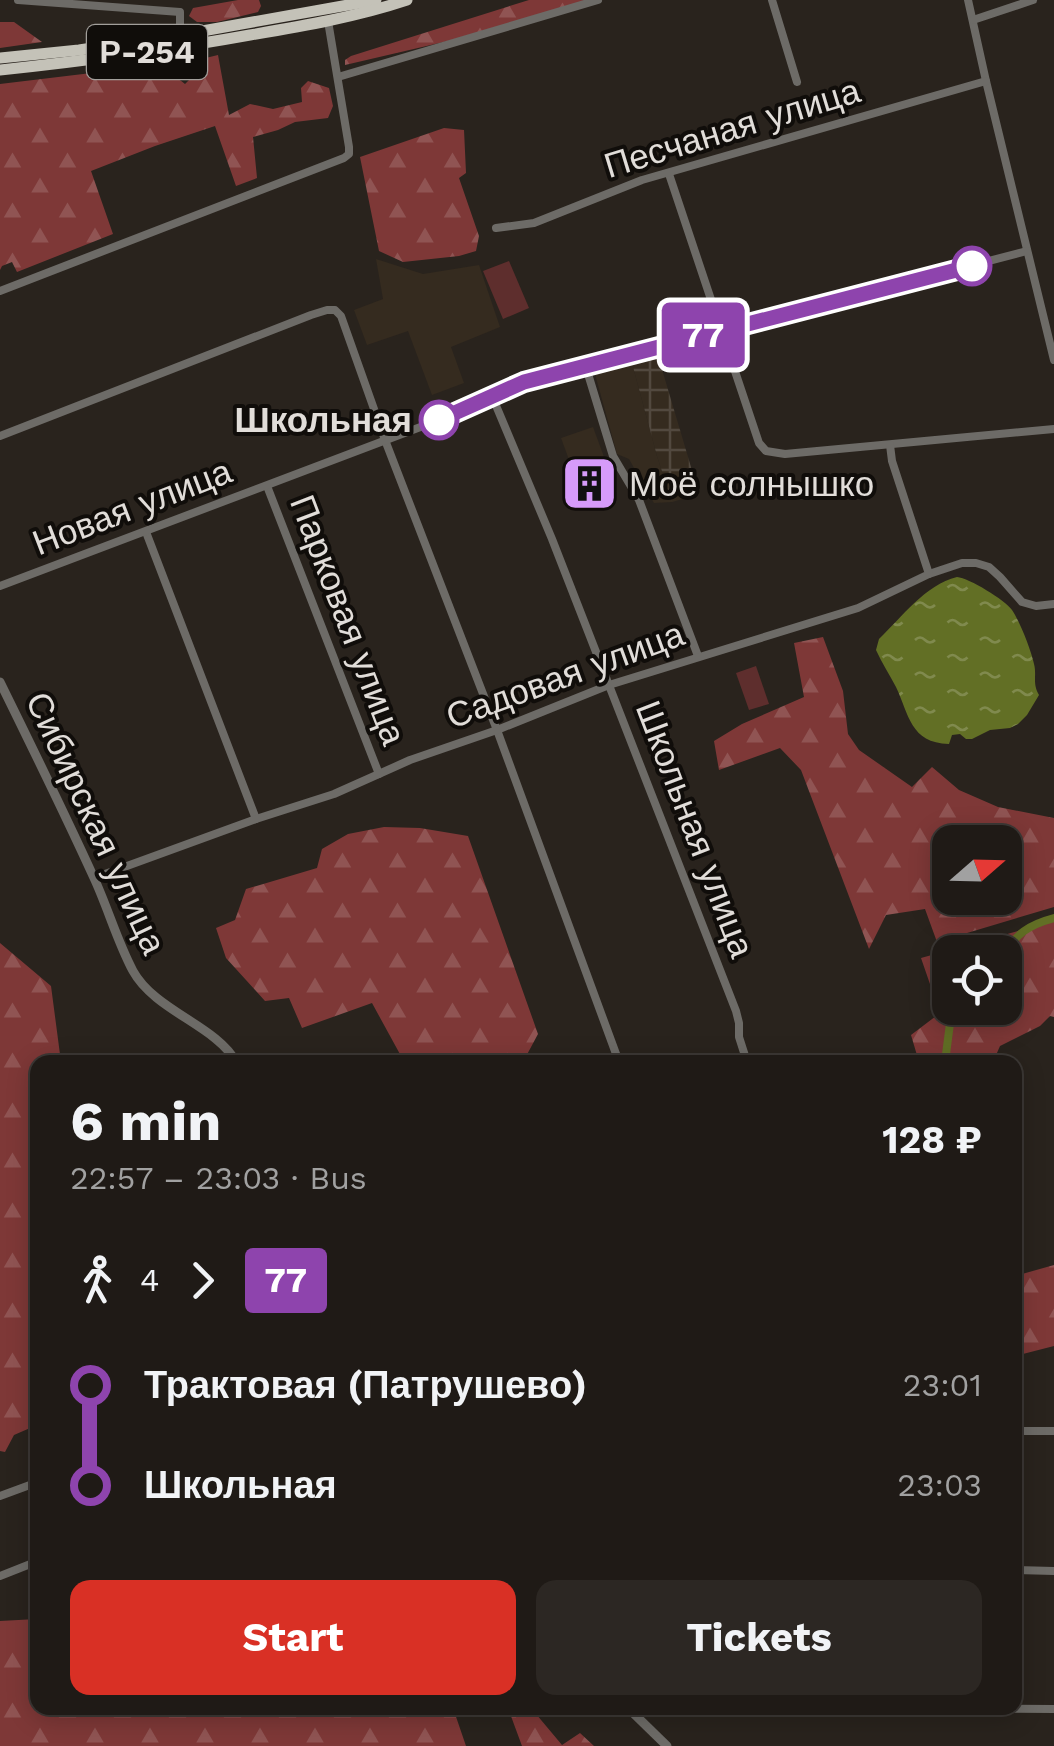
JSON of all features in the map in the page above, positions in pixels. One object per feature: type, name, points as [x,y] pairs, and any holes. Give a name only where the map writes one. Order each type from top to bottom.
[{"type":"highway","name":"Р-254","points":[[0,58],[180,35],[376,0]]},
{"type":"highway","name":"Р-254","points":[[0,70],[162,50],[368,13],[407,0]]},
{"type":"street","points":[[18,0],[180,12],[180,35]]},
{"type":"street","points":[[338,77],[598,0]]},
{"type":"street","points":[[772,0],[797,82]]},
{"type":"street","points":[[968,0],[1054,360]]},
{"type":"street","points":[[973,20],[1034,0]]},
{"type":"street","points":[[0,291],[349,154],[328,21]]},
{"type":"street","name":"Песчаная улица","points":[[496,228],[534,223],[642,180],[986,81]]},
{"type":"street","points":[[668,174],[760,444],[766,451],[785,454],[1054,429]]},
{"type":"street","name":"Новая улица","points":[[0,586],[439,420],[524,382],[1027,252]]},
{"type":"street","points":[[0,436],[327,310],[335,310],[341,316],[616,1055]]},
{"type":"street","points":[[586,364],[613,456],[639,500],[698,656]]},
{"type":"street","name":"Школьная улица","points":[[492,396],[736,1011],[745,1055]]},
{"type":"street","points":[[890,445],[929,574]]},
{"type":"street","name":"Парковая улица","points":[[267,486],[379,774]]},
{"type":"street","points":[[146,532],[256,819]]},
{"type":"street","name":"Садовая улица","points":[[94,878],[334,794],[410,760],[609,685],[858,608],[929,574],[962,563],[989,567],[1022,602],[1036,606],[1054,604]]},
{"type":"street","name":"Сибирская улица","points":[[0,682],[94,878],[134,973],[150,992],[230,1055]]},
{"type":"street","points":[[1022,1431],[1054,1431]]},
{"type":"street","points":[[0,1496],[30,1485]]},
{"type":"street","points":[[0,1576],[30,1564]]},
{"type":"street","points":[[1022,1570],[1054,1571]]},
{"type":"street","points":[[1022,1710],[1054,1710]]},
{"type":"street","points":[[635,1715],[667,1746]]},
{"type":"shaded area","points":[[376,259],[423,274],[479,265],[500,327],[451,347],[464,383],[432,395],[408,331],[367,345],[354,310],[383,299]]},
{"type":"shaded area","points":[[509,261],[529,308],[503,319],[483,271]]},
{"type":"shaded area","points":[[658,356],[699,494],[672,502],[632,363]]},
{"type":"shaded area","points":[[632,363],[672,502],[654,503],[629,459],[617,454],[595,374]]},
{"type":"shaded area","points":[[593,427],[617,492],[585,503],[561,438]]},
{"type":"shaded area","points":[[756,666],[769,704],[749,710],[736,673]]},
{"type":"green space","points":[[259,0],[261,6],[258,12],[217,22],[197,22],[189,16],[193,8]]},
{"type":"green space","points":[[529,0],[587,0],[448,41],[345,65],[351,56]]},
{"type":"green space","points":[[0,22],[14,22],[42,42],[0,48]]},
{"type":"green space","points":[[218,55],[229,115],[250,104],[273,109],[302,102],[301,88],[308,81],[329,88],[333,106],[328,118],[295,122],[253,137],[257,178],[236,186],[215,126],[91,171],[113,234],[17,272],[12,262],[0,270],[0,84],[158,65],[185,84],[191,78],[181,64]]},
{"type":"green space","points":[[444,128],[464,130],[466,173],[459,178],[479,236],[476,251],[403,262],[379,251],[360,157]]},
{"type":"green space","points":[[823,637],[843,691],[848,734],[859,750],[912,787],[932,767],[959,790],[998,807],[1054,818],[1054,907],[960,935],[934,935],[925,909],[886,915],[869,949],[801,770],[780,748],[719,770],[714,741],[804,697],[794,643]]},
{"type":"green space","points":[[384,827],[468,836],[538,1034],[527,1055],[400,1055],[372,1003],[302,1028],[289,998],[265,1001],[226,958],[216,928],[235,920],[246,889],[317,868],[322,849],[348,834]]},
{"type":"green space","points":[[1054,921],[1054,1017],[1000,1046],[996,1055],[917,1055],[911,1035],[932,1019],[932,1025],[1022,1025],[1022,935],[1004,935]]},
{"type":"green space","points":[[0,943],[51,986],[60,1055],[30,1055],[30,1428],[14,1435],[5,1452],[0,1451]]},
{"type":"green space","points":[[932,955],[932,990],[921,958]]},
{"type":"green space","points":[[1054,1265],[1054,1346],[1022,1354],[1022,1274]]},
{"type":"green space","points":[[30,1619],[30,1715],[455,1715],[466,1746],[0,1746],[0,1621]]},
{"type":"green space","points":[[511,1715],[537,1715],[562,1745],[580,1733],[594,1746],[522,1746]]},
{"type":"water","points":[[957,577],[986,590],[1012,610],[1030,651],[1039,695],[1018,724],[972,739],[952,735],[949,744],[919,733],[876,650],[879,639],[915,603],[935,587]]},
{"type":"waterway","points":[[1020,935],[1054,918]]},
{"type":"waterway","points":[[946,1055],[950,1025]]},
{"type":"bus line","name":"77","points":[[439,420],[524,382],[586,364],[972,266]]},
{"type":"place","name":"Школьная","points":[[439,420]]},
{"type":"place","name":"Моё солнышко","points":[[590,484]]}]
